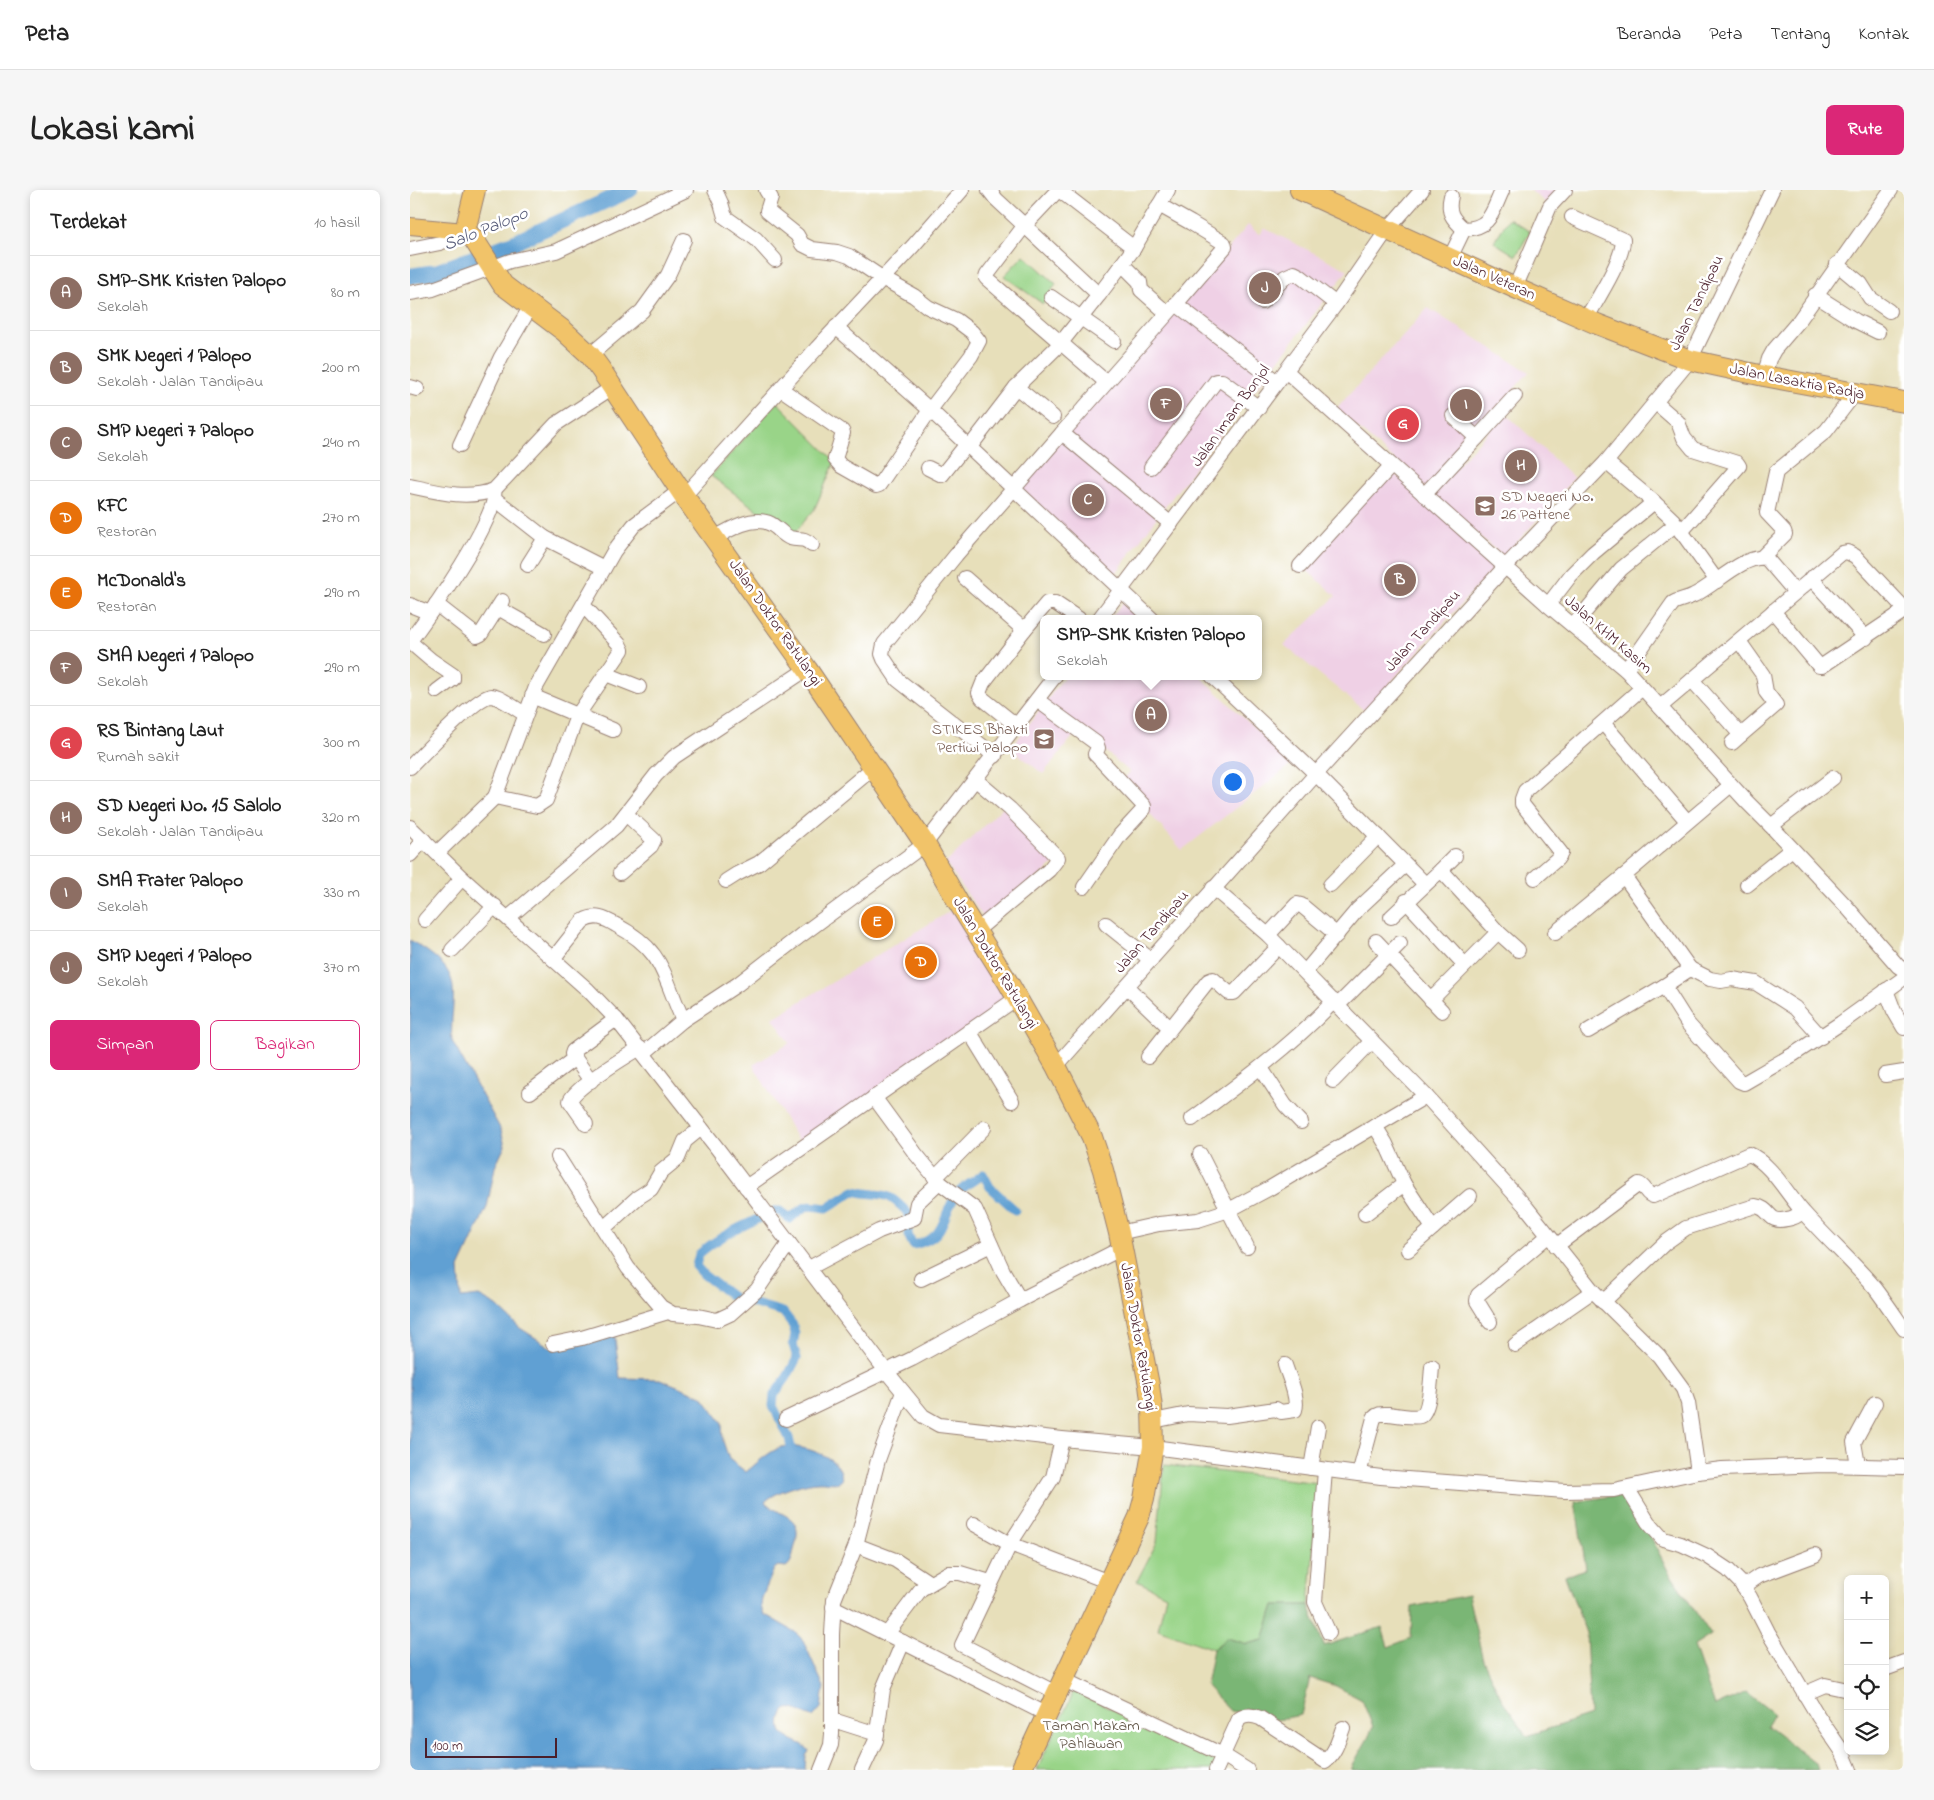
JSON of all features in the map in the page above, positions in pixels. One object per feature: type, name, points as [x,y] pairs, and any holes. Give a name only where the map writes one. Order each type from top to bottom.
[{"type":"highway","points":[[469,234],[475,190]]},
{"type":"highway","name":"Jalan Veteran","points":[[1300,190],[1586,319],[1690,360]]},
{"type":"highway","name":"Jalan Doktor Ratulangi","points":[[469,234],[504,285],[564,331],[590,356],[682,493],[807,669],[925,844],[1056,1066],[1092,1137],[1120,1240],[1149,1386],[1153,1447],[1148,1482],[1139,1517],[1021,1770]]},
{"type":"highway","name":"Jalan Lasaktia Radja","points":[[1690,360],[1904,402]]},
{"type":"main road","points":[[410,226],[469,234]]},
{"type":"street","points":[[410,293],[433,289],[491,267],[564,247],[686,190]]},
{"type":"street","points":[[715,190],[725,217],[752,235],[775,260]]},
{"type":"street","points":[[766,190],[771,198],[767,211],[797,235],[802,244],[812,249],[842,253],[914,296],[928,308],[956,320],[972,332],[979,341],[971,356],[876,486],[838,463],[835,459],[842,431],[781,389]]},
{"type":"street","points":[[437,853],[495,796],[532,696],[620,542],[634,525],[682,493],[781,389],[962,190]]},
{"type":"street","points":[[989,190],[996,199],[1099,294]]},
{"type":"street","points":[[928,468],[942,475],[1016,387],[1060,344],[1134,248],[1168,190]]},
{"type":"street","name":"Jalan Imam Bonjol","points":[[1102,615],[1336,304],[1387,230],[1422,190]]},
{"type":"street","points":[[1515,288],[1550,206],[1565,190]]},
{"type":"street","name":"Jalan Tandipau","points":[[1056,1066],[1316,774],[1505,567],[1606,462],[1690,360],[1771,190]]},
{"type":"street","points":[[1764,376],[1772,353],[1798,322],[1815,295],[1891,190]]},
{"type":"street","points":[[1106,382],[986,278],[1025,225],[1056,191],[1134,248]]},
{"type":"street","points":[[1451,196],[1449,210],[1451,216],[1464,229],[1478,228],[1485,224],[1502,191]]},
{"type":"street","points":[[995,756],[898,680],[884,658],[882,649],[884,644],[956,555],[1015,490],[1106,382],[1225,247],[1224,243],[1158,205]]},
{"type":"street","points":[[1572,217],[1623,240],[1623,246],[1610,275],[1586,319]]},
{"type":"street","points":[[1450,258],[1464,229]]},
{"type":"street","points":[[410,249],[440,243],[469,234]]},
{"type":"street","points":[[590,356],[642,311],[668,275],[684,240]]},
{"type":"street","name":"Jalan KHM Kasim","points":[[1122,264],[1140,282],[1141,290],[1282,376],[1391,466],[1548,605],[1626,670],[1731,785],[1846,906],[1902,971]]},
{"type":"street","points":[[1837,264],[1862,284],[1870,298],[1890,311]]},
{"type":"street","points":[[1262,302],[1285,278],[1294,273],[1336,304]]},
{"type":"street","points":[[1815,295],[1856,321],[1878,332]]},
{"type":"street","points":[[1052,297],[1114,341]]},
{"type":"street","points":[[460,445],[501,357],[531,306]]},
{"type":"street","points":[[836,327],[930,410],[1148,615]]},
{"type":"street","points":[[1152,467],[1216,380],[1222,381],[1259,408]]},
{"type":"street","points":[[437,690],[453,679],[453,675],[410,642],[470,549],[492,508],[495,494],[556,424],[612,387]]},
{"type":"street","points":[[1016,387],[1053,417]]},
{"type":"street","points":[[1626,670],[1673,603],[1680,599],[1692,597],[1738,566],[1762,557],[1785,534],[1767,513],[1776,472],[1826,431],[1855,393]]},
{"type":"street","points":[[1424,495],[1515,396]]},
{"type":"street","points":[[1573,626],[1622,569],[1679,528],[1738,466],[1737,463],[1693,449],[1684,438],[1678,422],[1655,402]]},
{"type":"street","points":[[1452,416],[1477,438]]},
{"type":"street","points":[[1062,433],[1171,524]]},
{"type":"street","points":[[1606,462],[1654,502],[1679,528],[1717,581]]},
{"type":"street","points":[[1300,566],[1391,466]]},
{"type":"street","points":[[410,486],[463,495],[495,494],[545,538],[604,568]]},
{"type":"street","points":[[1548,605],[1571,575],[1592,553],[1654,502]]},
{"type":"street","points":[[715,538],[741,525],[758,521],[770,524],[789,537],[802,538],[812,544]]},
{"type":"street","points":[[528,565],[545,538]]},
{"type":"street","points":[[1660,707],[1811,578],[1842,553],[1852,553],[1904,610],[1866,638],[1822,666],[1819,666],[1773,611]]},
{"type":"street","points":[[1762,557],[1769,560],[1795,592]]},
{"type":"street","points":[[965,578],[1024,630]]},
{"type":"street","points":[[1811,578],[1866,638]]},
{"type":"street","points":[[1017,726],[982,698],[979,693],[982,682],[1045,604],[1055,603],[1073,615]]},
{"type":"street","points":[[410,605],[433,609],[477,636],[481,634],[500,604],[544,634]]},
{"type":"street","points":[[495,796],[537,806],[546,800],[577,716],[622,650],[583,605]]},
{"type":"street","points":[[1692,680],[1737,739],[1776,705],[1766,692],[1763,675],[1739,641]]},
{"type":"street","points":[[508,918],[603,838],[626,814],[656,775],[674,757],[807,669]]},
{"type":"street","points":[[606,674],[639,687]]},
{"type":"street","points":[[586,1124],[570,1102],[570,1099],[591,1081],[642,1050],[738,984],[925,844],[1052,680]]},
{"type":"street","points":[[1216,680],[1316,774],[1425,884]]},
{"type":"street","points":[[1535,878],[1557,859],[1561,853],[1522,804],[1523,795],[1528,787],[1642,688]]},
{"type":"street","points":[[410,767],[467,711],[484,698],[490,696],[498,698],[525,714]]},
{"type":"street","points":[[532,696],[613,730]]},
{"type":"street","points":[[1037,700],[1096,743],[1098,748],[1096,751],[1097,756],[1144,806],[1144,809],[1120,835],[1084,887]]},
{"type":"street","points":[[1603,723],[1687,821]]},
{"type":"street","points":[[726,881],[759,863],[873,768]]},
{"type":"street","points":[[1771,826],[1833,778]]},
{"type":"street","points":[[976,780],[1024,823],[1058,858],[1049,870],[976,931]]},
{"type":"street","points":[[1555,933],[1731,785]]},
{"type":"street","points":[[620,874],[651,846],[654,840],[626,814]]},
{"type":"street","points":[[410,827],[462,878],[588,990],[616,1019],[642,1050],[886,1371],[923,1416],[939,1425],[1153,1447],[1359,1474],[1565,1491],[1604,1491],[1627,1488],[1698,1472],[1788,1465],[1904,1467]]},
{"type":"street","points":[[1330,885],[1378,836]]},
{"type":"street","points":[[410,855],[424,840]]},
{"type":"street","points":[[1747,885],[1792,848]]},
{"type":"street","points":[[1390,917],[1455,856]]},
{"type":"street","points":[[1305,972],[1358,910],[1405,865]]},
{"type":"street","points":[[1441,870],[1498,932],[1518,950]]},
{"type":"street","points":[[1624,876],[1690,969],[1710,979],[1721,981],[1732,979],[1756,984],[1795,1008],[1820,1037]]},
{"type":"street","points":[[424,920],[462,878]]},
{"type":"street","points":[[1213,888],[1268,935],[1426,1096],[1527,1208],[1593,1291],[1659,1356],[1681,1384],[1688,1403],[1698,1472]]},
{"type":"street","points":[[1406,902],[1465,965]]},
{"type":"street","points":[[1268,935],[1297,904],[1301,905],[1337,935]]},
{"type":"street","points":[[452,950],[495,906]]},
{"type":"street","points":[[553,959],[583,921],[590,917],[598,916],[639,939],[653,952],[661,964],[683,1020]]},
{"type":"street","points":[[1106,924],[1151,960]]},
{"type":"street","points":[[1431,1000],[1498,932]]},
{"type":"street","points":[[1376,941],[1388,956],[1442,1011]]},
{"type":"street","points":[[1192,1120],[1261,1068],[1336,1003],[1400,943]]},
{"type":"street","points":[[1148,1057],[1208,981],[1213,979],[1225,990],[1232,993],[1279,946]]},
{"type":"street","points":[[1588,1030],[1690,969]]},
{"type":"street","points":[[1664,986],[1688,1024],[1742,1083],[1820,1037],[1886,990],[1902,971]]},
{"type":"street","points":[[1126,987],[1170,1028]]},
{"type":"street","points":[[1886,990],[1894,1011],[1904,1028]]},
{"type":"street","points":[[746,1188],[1017,998]]},
{"type":"street","points":[[591,1081],[574,1058],[573,1051],[616,1019]]},
{"type":"street","points":[[969,1031],[1012,1101]]},
{"type":"street","points":[[1333,1081],[1372,1041]]},
{"type":"street","points":[[530,1092],[574,1058]]},
{"type":"street","points":[[1261,1068],[1285,1105],[1301,1122]]},
{"type":"street","points":[[1886,1075],[1904,1072]]},
{"type":"street","points":[[786,1419],[940,1345],[1120,1240],[1158,1224],[1198,1220],[1228,1210],[1270,1188],[1426,1096]]},
{"type":"street","points":[[874,1097],[915,1153],[941,1183],[975,1209],[1002,1271],[1020,1300]]},
{"type":"street","points":[[1375,1126],[1386,1144],[1404,1184],[1433,1228]]},
{"type":"street","points":[[604,1228],[650,1188],[661,1172],[678,1158],[684,1141],[701,1128]]},
{"type":"street","points":[[809,1268],[889,1226],[914,1218],[917,1202],[941,1183],[984,1128]]},
{"type":"street","points":[[1200,1154],[1247,1247]]},
{"type":"street","points":[[1490,1322],[1477,1301],[1478,1295],[1552,1241],[1639,1184],[1653,1196],[1749,1154],[1765,1166],[1802,1212],[1876,1290],[1904,1329]]},
{"type":"street","points":[[558,1157],[628,1268],[668,1312]]},
{"type":"street","points":[[1365,1214],[1404,1184]]},
{"type":"street","points":[[1408,1250],[1470,1196]]},
{"type":"street","points":[[1603,1302],[1666,1243],[1686,1228],[1755,1206],[1764,1208],[1772,1218],[1779,1221],[1796,1217],[1802,1212]]},
{"type":"street","points":[[553,1344],[582,1338],[668,1312],[716,1320],[740,1306],[753,1294],[789,1243]]},
{"type":"street","points":[[921,1279],[991,1245]]},
{"type":"street","points":[[1515,1345],[1593,1291]]},
{"type":"street","points":[[1152,1421],[1188,1414],[1227,1416],[1277,1408],[1281,1412],[1295,1410],[1293,1392],[1285,1365]]},
{"type":"street","points":[[1359,1474],[1374,1418],[1381,1414],[1417,1416],[1423,1414],[1429,1395],[1432,1368]]},
{"type":"street","points":[[821,1770],[831,1745],[833,1720],[833,1607],[839,1584],[856,1545],[878,1460],[903,1392]]},
{"type":"street","points":[[1858,1465],[1854,1442],[1874,1403]]},
{"type":"street","points":[[1318,1427],[1315,1602],[1329,1633]]},
{"type":"street","points":[[1062,1439],[1053,1477],[1010,1544],[990,1582],[962,1645],[1222,1755],[1247,1770]]},
{"type":"street","points":[[1627,1488],[1648,1522],[1661,1537],[1681,1544],[1717,1562],[1728,1570],[1743,1587],[1804,1694],[1842,1751],[1850,1770]]},
{"type":"street","points":[[974,1524],[1010,1544],[1109,1582]]},
{"type":"street","points":[[856,1545],[895,1560],[930,1583]]},
{"type":"street","points":[[1743,1587],[1759,1576],[1814,1555]]},
{"type":"street","points":[[886,1634],[921,1588],[948,1573],[954,1572],[990,1582]]},
{"type":"street","points":[[833,1607],[1046,1714]]},
{"type":"street","points":[[862,1770],[876,1740],[883,1689],[903,1642]]},
{"type":"street","points":[[1889,1668],[1904,1662]]},
{"type":"street","points":[[1804,1694],[1825,1685],[1844,1689]]},
{"type":"street","points":[[1216,1770],[1239,1719],[1244,1716],[1260,1718],[1325,1761],[1330,1757],[1343,1728]]},
{"type":"street","points":[[833,1720],[876,1734]]},
{"type":"shaded area","points":[[1530,190],[1564,190],[1551,207]]},
{"type":"shaded area","points":[[1248,225],[1260,235],[1264,228],[1348,270],[1160,513],[1114,576],[1018,486],[1180,306]]},
{"type":"shaded area","points":[[1428,308],[1529,372],[1426,488],[1336,409]]},
{"type":"shaded area","points":[[1505,413],[1574,478],[1504,557],[1431,495]]},
{"type":"shaded area","points":[[1390,470],[1498,563],[1365,711],[1284,645],[1336,596],[1301,565]]},
{"type":"shaded area","points":[[1123,603],[1135,615],[1113,615]]},
{"type":"shaded area","points":[[1062,680],[1204,680],[1292,764],[1182,850],[1121,782],[1130,772],[1079,729],[1043,774],[1011,748]]},
{"type":"shaded area","points":[[1005,805],[1059,860],[986,921],[946,863]]},
{"type":"shaded area","points":[[952,910],[1006,1001],[800,1144],[753,1065],[790,1043],[773,1018]]},
{"type":"green space","points":[[1509,218],[1530,232],[1516,256],[1494,242]]},
{"type":"green space","points":[[1024,255],[1056,284],[1043,304],[1004,276]]},
{"type":"green space","points":[[777,402],[832,458],[834,464],[814,510],[792,536],[711,476]]},
{"type":"green space","points":[[1164,1465],[1319,1483],[1309,1605],[1274,1605],[1263,1640],[1247,1644],[1227,1638],[1213,1649],[1158,1629],[1166,1595],[1137,1581],[1157,1542]]},
{"type":"green space","points":[[1625,1494],[1667,1569],[1711,1635],[1694,1646],[1715,1706],[1746,1692],[1774,1714],[1767,1726],[1816,1764],[1818,1770],[1351,1770],[1373,1727],[1362,1700],[1336,1686],[1310,1678],[1301,1715],[1276,1720],[1230,1711],[1206,1685],[1213,1649],[1227,1638],[1247,1644],[1263,1640],[1274,1605],[1309,1605],[1324,1646],[1382,1627],[1388,1647],[1411,1638],[1412,1607],[1468,1595],[1483,1660],[1501,1698],[1527,1736],[1590,1715],[1586,1633],[1565,1576],[1586,1569],[1575,1502]]},
{"type":"green space","name":"Taman Makam Pahlawan","points":[[1074,1691],[1220,1759],[1214,1770],[1037,1770]]},
{"type":"water","points":[[410,940],[437,959],[448,972],[453,987],[452,1041],[501,1130],[505,1146],[495,1167],[487,1207],[459,1268],[461,1298],[479,1296],[497,1306],[520,1328],[550,1347],[614,1331],[620,1378],[660,1379],[702,1396],[722,1423],[723,1441],[729,1459],[746,1472],[772,1451],[790,1446],[810,1450],[830,1459],[837,1465],[841,1473],[841,1481],[804,1484],[775,1495],[765,1502],[791,1519],[797,1530],[797,1538],[790,1564],[786,1567],[778,1566],[774,1569],[762,1598],[761,1607],[764,1614],[795,1632],[803,1640],[824,1687],[821,1708],[813,1717],[790,1709],[783,1713],[781,1719],[780,1727],[782,1732],[790,1739],[806,1747],[809,1751],[806,1756],[805,1770],[410,1770]]},
{"type":"waterway","name":"Salo Palopo","points":[[410,276],[436,272],[513,243],[630,190]]},
{"type":"waterway","points":[[791,1447],[789,1438],[773,1406],[774,1395],[787,1377],[797,1358],[793,1345],[795,1334],[793,1325],[783,1312],[734,1298],[704,1275],[696,1266],[699,1254],[725,1235],[775,1211],[780,1211],[790,1219],[806,1207],[827,1208],[854,1191],[888,1196],[900,1205],[908,1213],[908,1235],[913,1245],[925,1241],[939,1231],[953,1200],[959,1192],[983,1174],[990,1187],[1015,1210]]},
{"type":"place","name":"SMP Negeri 1 Palopo","points":[[1265,288]]},
{"type":"place","name":"SMA Negeri 1 Palopo","points":[[1166,404]]},
{"type":"place","name":"SMA Frater Palopo","points":[[1466,405]]},
{"type":"place","name":"RS Bintang Laut","points":[[1403,424]]},
{"type":"place","name":"SD Negeri No. 15 Salolo","points":[[1521,466]]},
{"type":"place","name":"SMP Negeri 7 Palopo","points":[[1088,500]]},
{"type":"place","name":"SD Negeri No. 26 Pattene","points":[[1485,506]]},
{"type":"place","name":"SMK Negeri 1 Palopo","points":[[1400,580]]},
{"type":"place","name":"SMP-SMK Kristen Palopo","points":[[1151,715]]},
{"type":"place","name":"STIKES Bhakti Pertiwi Palopo","points":[[1044,739]]},
{"type":"place","name":"McDonald's","points":[[877,922]]},
{"type":"place","name":"KFC","points":[[921,962]]}]
